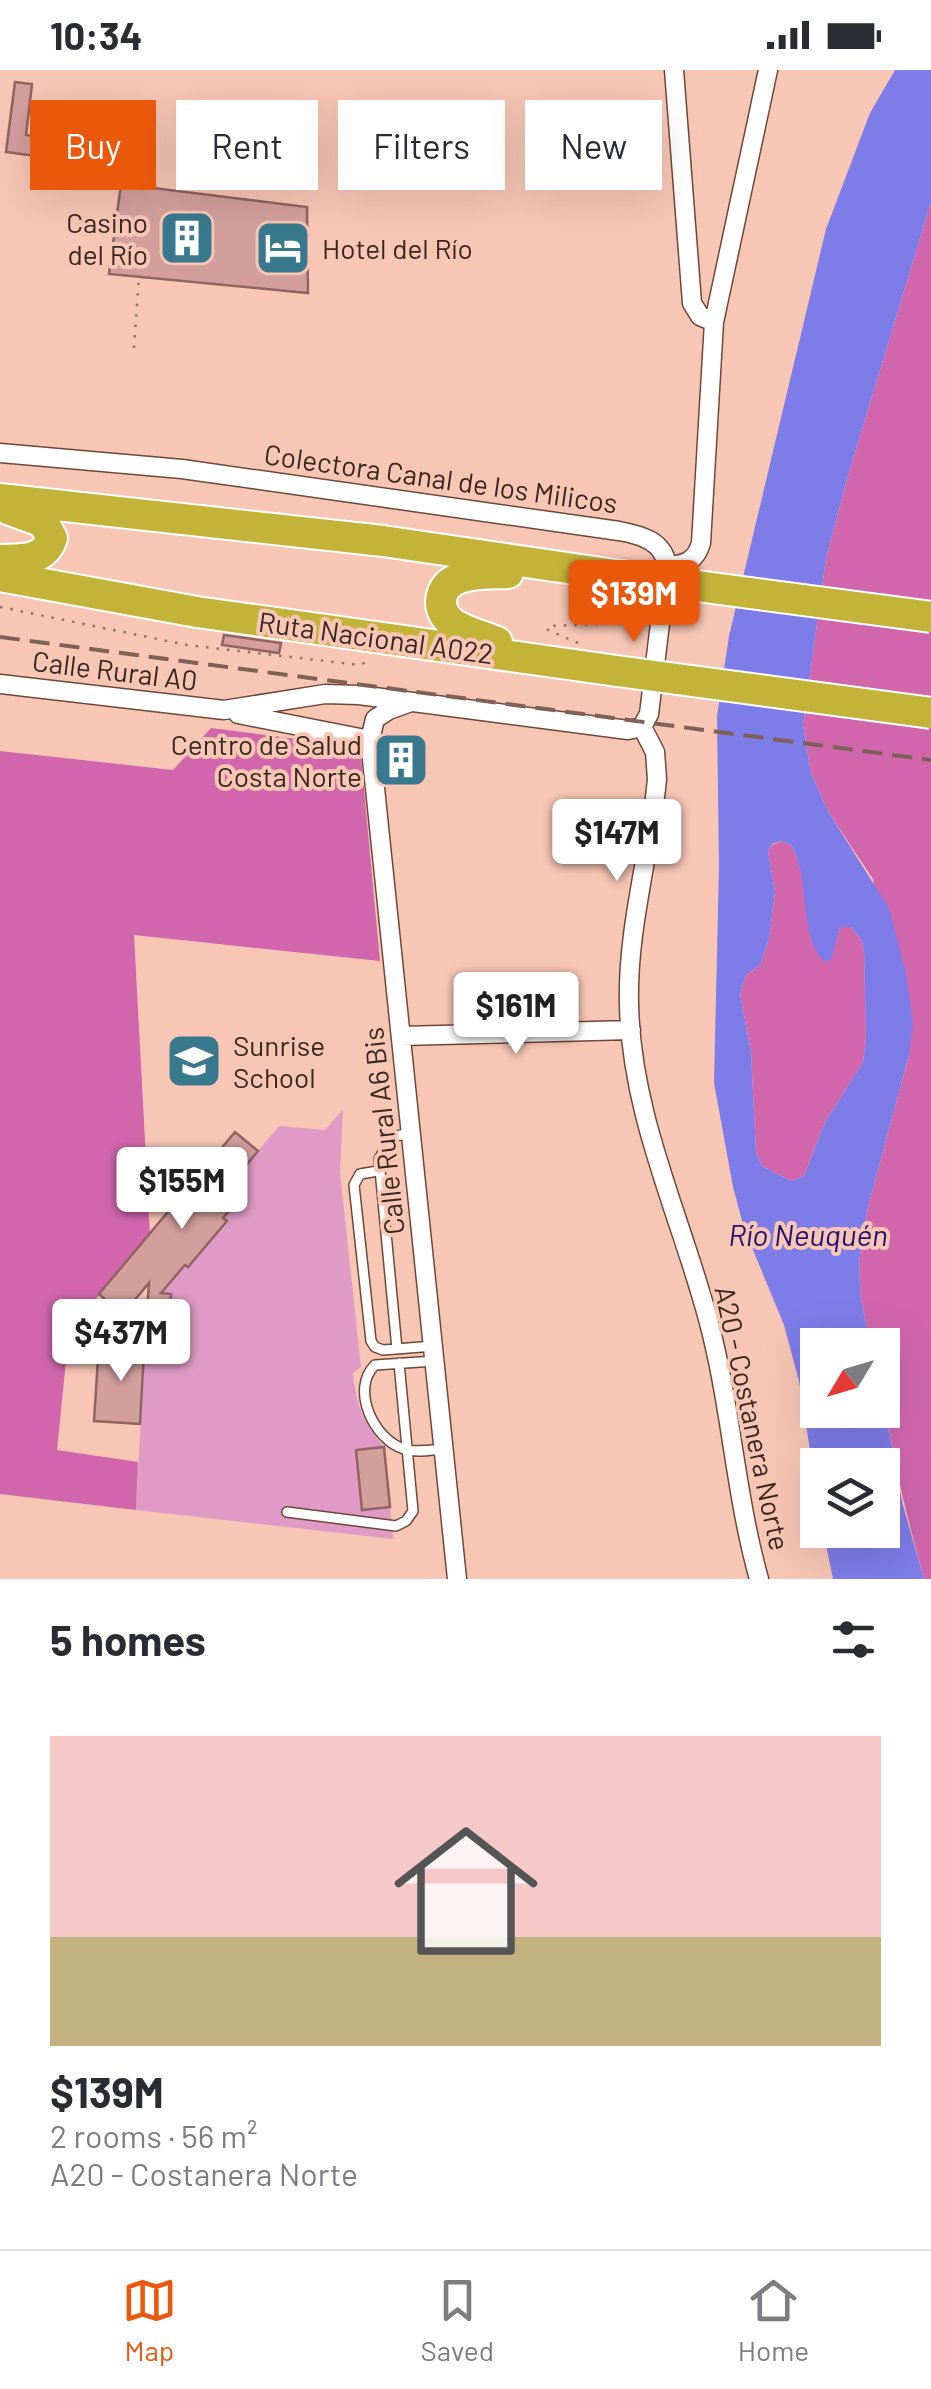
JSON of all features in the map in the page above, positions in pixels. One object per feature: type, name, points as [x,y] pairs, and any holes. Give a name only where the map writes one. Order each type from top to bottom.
[{"type":"highway","points":[[0,499],[347,536],[580,569],[620,588],[931,617]]},
{"type":"highway","points":[[0,507],[43,522],[52,538],[48,550],[36,557],[0,560]]},
{"type":"highway","points":[[548,661],[458,626],[442,610],[442,596],[456,579],[472,574],[580,569]]},
{"type":"highway","name":"Ruta Nacional A022","points":[[0,576],[198,612],[931,713]]},
{"type":"street","points":[[674,70],[692,303],[700,316],[714,322]]},
{"type":"street","points":[[642,727],[649,714],[667,566],[687,563],[701,543],[714,322],[768,70]]},
{"type":"street","name":"Colectora Canal de los Milicos","points":[[0,453],[190,470],[633,534],[662,550],[667,566]]},
{"type":"street","name":"Calle Rural A0","points":[[0,684],[224,710],[370,740]]},
{"type":"street","name":"Calle Rural A0","points":[[224,710],[326,694],[628,730],[642,727]]},
{"type":"street","points":[[370,740],[374,719],[411,702]]},
{"type":"street","name":"A20 - Costanera Norte","points":[[642,727],[655,752],[658,779],[631,954],[630,1030],[642,1110],[709,1323],[738,1490],[759,1579]]},
{"type":"street","name":"Calle Rural A6 Bis","points":[[370,740],[458,1579]]},
{"type":"street","points":[[400,1036],[630,1030]]},
{"type":"lane","points":[[396,1349],[378,1159],[392,1137],[410,1133]]},
{"type":"lane","points":[[378,1171],[360,1174],[354,1185],[371,1341],[379,1349],[434,1353]]},
{"type":"lane","points":[[434,1353],[375,1365],[365,1382],[373,1424],[394,1445],[409,1451],[444,1450]]},
{"type":"lane","points":[[288,1512],[396,1526],[413,1511],[399,1363]]},
{"type":"path","points":[[134,348],[139,277]]},
{"type":"path","points":[[610,620],[620,588]]},
{"type":"path","points":[[585,646],[548,630],[548,626],[597,625],[664,596]]},
{"type":"path","points":[[610,620],[660,627]]},
{"type":"shaded area","points":[[931,202],[931,1579],[924,1579],[900,1482],[900,1448],[893,1448],[890,1434],[889,1428],[900,1428],[900,1328],[867,1328],[859,1261],[868,1207],[909,1055],[873,879],[829,813],[811,773],[803,725],[826,558]]},
{"type":"shaded area","points":[[211,728],[360,747],[380,961],[134,935],[150,1234],[69,1331],[57,1450],[138,1462],[136,1510],[0,1494],[0,751],[173,770]]},
{"type":"shaded area","points":[[781,841],[791,845],[797,859],[809,925],[819,952],[829,961],[840,927],[851,927],[862,941],[864,951],[863,1062],[825,1122],[804,1176],[791,1181],[762,1166],[756,1152],[751,1052],[740,994],[746,975],[760,965],[769,939],[775,892],[768,851]]},
{"type":"shaded area","points":[[343,1109],[340,1173],[361,1367],[353,1373],[362,1413],[384,1447],[362,1509],[390,1507],[393,1539],[136,1510],[148,1292],[165,1289],[226,1222],[223,1218],[243,1194],[231,1183],[279,1126],[325,1130]]},
{"type":"water","name":"Río Neuquén","points":[[895,70],[931,70],[931,202],[826,558],[803,725],[811,773],[829,813],[889,908],[906,974],[913,1023],[909,1055],[868,1207],[859,1261],[867,1328],[800,1328],[800,1387],[784,1325],[744,1228],[714,1083],[719,867],[717,716],[729,636],[826,229],[870,113]],"holes":[[[781,841],[791,845],[811,939],[817,952],[825,962],[831,960],[840,927],[851,927],[862,941],[866,1039],[863,1062],[825,1122],[804,1176],[791,1181],[762,1166],[756,1152],[751,1052],[740,994],[746,975],[760,965],[769,939],[775,892],[768,851],[772,844]]]},
{"type":"water","name":"Río Neuquén","points":[[806,1428],[889,1428],[892,1448],[810,1448]]},
{"type":"water","name":"Río Neuquén","points":[[900,1491],[924,1579],[833,1579],[827,1548],[900,1548]]},
{"type":"building","points":[[15,82],[32,84],[26,135],[30,136],[30,155],[6,152]]},
{"type":"building","name":"Casino del Río","points":[[156,188],[307,207],[308,293],[109,274],[120,190]]},
{"type":"building","points":[[224,635],[281,643],[279,653],[222,645]]},
{"type":"building","points":[[235,1132],[258,1151],[231,1183],[243,1194],[223,1218],[227,1221],[161,1293],[171,1294],[169,1314],[147,1310],[149,1283],[122,1315],[99,1294]]},
{"type":"building","points":[[127,1331],[145,1332],[140,1424],[94,1421],[98,1358],[125,1359]]},
{"type":"building","points":[[384,1447],[390,1507],[362,1510],[356,1450]]},
{"type":"railway","points":[[0,637],[931,760]]},
{"type":"place","name":"Casino del Río","points":[[187,238]]},
{"type":"place","name":"Hotel del Río","points":[[283,248]]},
{"type":"place","name":"Centro de Salud Costa Norte","points":[[401,760]]},
{"type":"place","name":"Sunrise School","points":[[194,1061]]}]
